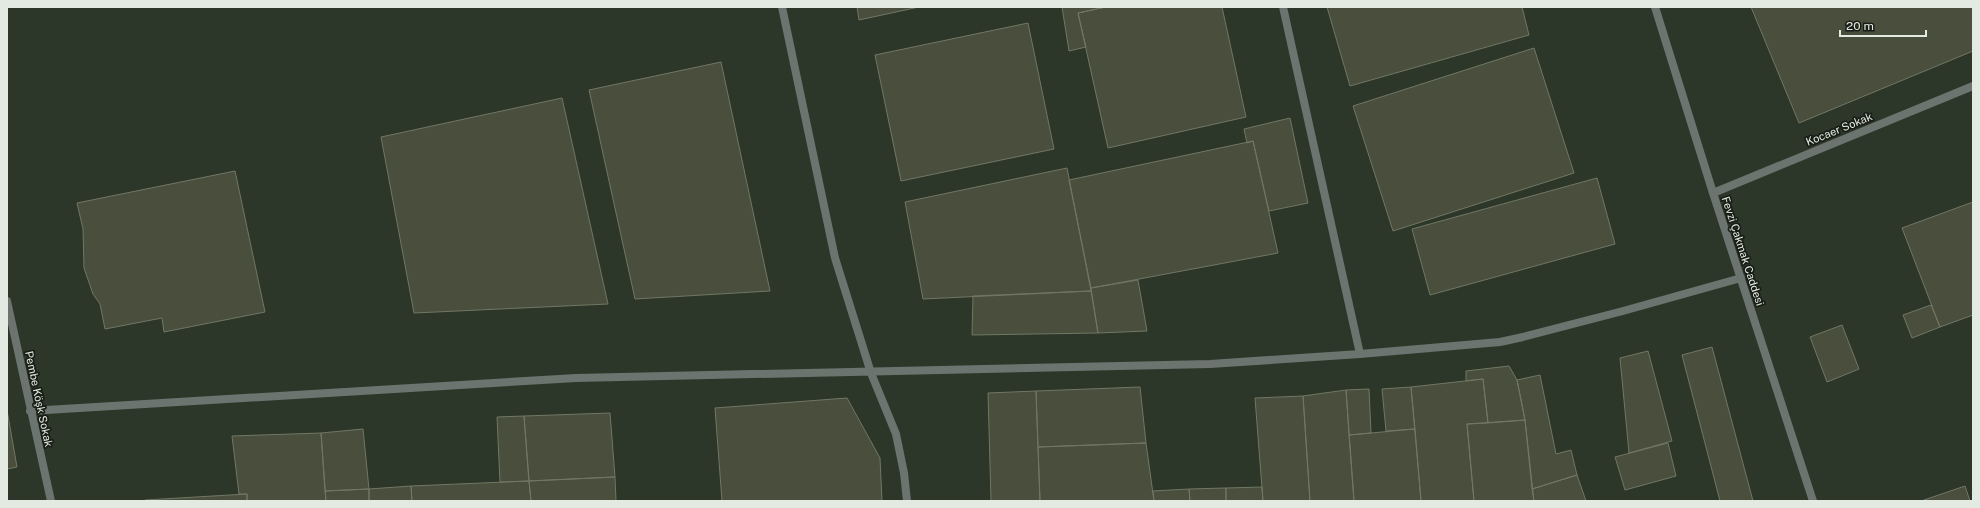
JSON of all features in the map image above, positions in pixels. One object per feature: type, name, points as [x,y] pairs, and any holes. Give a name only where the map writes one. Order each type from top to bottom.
[{"type":"street","points":[[782,7],[835,258],[871,373],[896,434],[904,473],[907,501]]},
{"type":"street","points":[[1284,7],[1360,354]]},
{"type":"street","name":"Fevzi Çakmak Caddesi","points":[[1655,7],[1713,193],[1813,501]]},
{"type":"street","name":"Kocaer Sokak","points":[[1713,193],[1973,86]]},
{"type":"street","points":[[30,411],[576,378],[871,373],[1202,364],[1360,354],[1487,343],[1523,337],[1623,312],[1741,278]]},
{"type":"street","name":"Pembe Köşk Sokak","points":[[7,301],[51,501]]},
{"type":"building","points":[[857,7],[919,7],[859,20]]},
{"type":"building","points":[[1062,7],[1106,7],[1078,13],[1086,47],[1069,51]]},
{"type":"building","points":[[1106,7],[1222,7],[1246,117],[1108,148],[1078,13]]},
{"type":"building","points":[[1327,7],[1522,7],[1529,35],[1350,86]]},
{"type":"building","points":[[1751,7],[1973,7],[1973,51],[1799,123]]},
{"type":"building","points":[[1028,23],[1054,149],[901,181],[875,55]]},
{"type":"building","points":[[1534,48],[1574,173],[1393,231],[1353,106]]},
{"type":"building","points":[[721,62],[770,291],[635,299],[589,90]]},
{"type":"building","points":[[562,98],[608,304],[414,313],[381,137]]},
{"type":"building","points":[[1290,118],[1308,203],[1269,211],[1253,141],[1247,143],[1244,129]]},
{"type":"building","points":[[1253,141],[1278,253],[1091,288],[1069,180]]},
{"type":"building","points":[[1067,168],[1091,291],[923,299],[905,202]]},
{"type":"building","points":[[235,171],[265,312],[164,332],[162,318],[105,329],[100,304],[93,294],[84,268],[83,229],[77,203]]},
{"type":"building","points":[[1597,178],[1615,244],[1430,295],[1412,229]]},
{"type":"building","points":[[1973,202],[1973,315],[1940,327],[1902,228]]},
{"type":"building","points":[[1138,280],[1147,331],[1098,333],[1091,288]]},
{"type":"building","points":[[1091,291],[1098,333],[972,335],[973,296]]},
{"type":"building","points":[[1931,305],[1940,327],[1912,338],[1903,315]]},
{"type":"building","points":[[1842,325],[1859,369],[1827,382],[1810,337]]},
{"type":"building","points":[[1712,347],[1753,501],[1720,501],[1682,355]]},
{"type":"building","points":[[1648,351],[1672,441],[1629,453],[1620,358]]},
{"type":"building","points":[[1509,366],[1517,380],[1525,420],[1488,423],[1483,379],[1466,381],[1466,371]]},
{"type":"building","points":[[1540,375],[1556,454],[1571,450],[1577,475],[1532,489],[1525,420],[1517,380]]},
{"type":"building","points":[[1483,379],[1488,423],[1467,424],[1474,501],[1421,501],[1411,387]]},
{"type":"building","points":[[1140,387],[1146,443],[1038,447],[1036,391]]},
{"type":"building","points":[[1411,387],[1415,429],[1386,431],[1382,389]]},
{"type":"building","points":[[1369,389],[1371,433],[1349,435],[1346,390]]},
{"type":"building","points":[[1346,390],[1354,501],[1310,501],[1303,396]]},
{"type":"building","points":[[1036,391],[1040,501],[991,501],[988,393]]},
{"type":"building","points":[[1303,396],[1310,501],[1263,501],[1255,398]]},
{"type":"building","points":[[847,398],[880,458],[882,501],[722,501],[715,408]]},
{"type":"building","points":[[7,410],[17,467],[7,469]]},
{"type":"building","points":[[610,413],[615,477],[529,481],[524,416]]},
{"type":"building","points":[[524,416],[529,481],[500,482],[497,417]]},
{"type":"building","points":[[1525,420],[1534,501],[1474,501],[1467,424]]},
{"type":"building","points":[[363,429],[369,489],[325,491],[321,433]]},
{"type":"building","points":[[1415,429],[1421,501],[1354,501],[1349,435]]},
{"type":"building","points":[[321,433],[326,501],[247,501],[247,494],[239,494],[232,436]]},
{"type":"building","points":[[1146,443],[1154,501],[1040,501],[1038,447]]},
{"type":"building","points":[[1668,443],[1676,476],[1625,490],[1615,457]]},
{"type":"building","points":[[1577,475],[1586,501],[1534,501],[1532,489]]},
{"type":"building","points":[[615,477],[616,501],[531,501],[529,481]]},
{"type":"building","points":[[529,481],[531,501],[412,501],[411,486]]},
{"type":"building","points":[[411,486],[412,501],[369,501],[369,489]]},
{"type":"building","points":[[1965,486],[1970,501],[1921,501]]},
{"type":"building","points":[[1262,487],[1263,501],[1226,501],[1226,488]]},
{"type":"building","points":[[1226,488],[1226,501],[1190,501],[1189,489]]},
{"type":"building","points":[[369,489],[369,501],[326,501],[325,491]]},
{"type":"building","points":[[1189,489],[1190,501],[1154,501],[1153,491]]},
{"type":"building","points":[[247,494],[247,501],[145,501],[145,500]]}]
